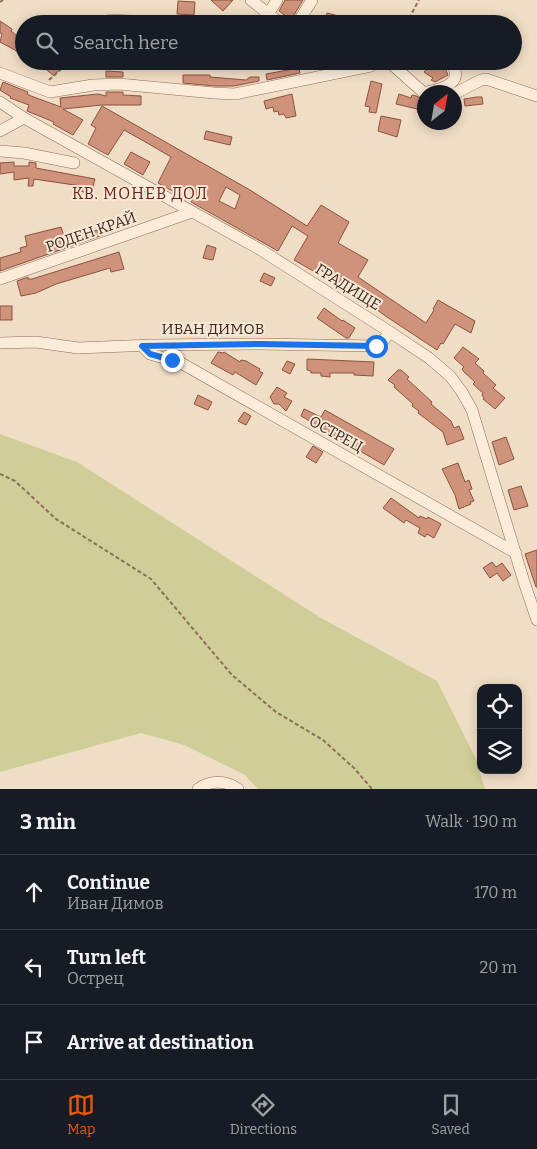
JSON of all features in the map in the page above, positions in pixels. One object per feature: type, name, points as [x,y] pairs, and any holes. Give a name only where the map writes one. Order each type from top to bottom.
[{"type":"street","points":[[251,0],[268,14],[277,0]]},
{"type":"street","points":[[303,15],[312,0]]},
{"type":"street","points":[[0,74],[50,92],[93,85],[119,84],[235,94],[352,70]]},
{"type":"street","points":[[399,70],[417,85]]},
{"type":"street","points":[[450,85],[456,76],[456,70]]},
{"type":"street","points":[[462,90],[486,79],[537,96]]},
{"type":"street","name":"ГРАДИЩЕ","points":[[0,102],[24,118],[261,250],[390,332],[429,358],[450,376],[472,410],[537,620]]},
{"type":"street","points":[[0,131],[24,118]]},
{"type":"street","points":[[0,151],[24,153],[74,163]]},
{"type":"street","name":"РОДЕН КРАЙ","points":[[0,279],[192,212]]},
{"type":"street","name":"ИВАН ДИМОВ","points":[[0,342],[36,342],[78,348],[260,344],[376,346],[390,332]]},
{"type":"street","name":"ОСТРЕЦ","points":[[142,346],[150,354],[181,363],[516,553]]},
{"type":"street","points":[[198,789],[210,783],[220,782],[238,789]]},
{"type":"path","points":[[411,15],[419,0]]},
{"type":"path","points":[[55,76],[61,70]]},
{"type":"path","points":[[0,474],[15,481],[56,519],[151,579],[232,676],[276,712],[323,740],[354,768],[372,789]]},
{"type":"shaded area","points":[[0,434],[77,462],[321,618],[437,681],[476,759],[477,774],[480,774],[485,789],[258,789],[245,775],[184,745],[141,733],[0,772]]},
{"type":"building","points":[[211,0],[233,0],[223,11]]},
{"type":"building","points":[[285,0],[303,0],[294,15],[284,15],[279,11]]},
{"type":"building","points":[[178,1],[195,2],[194,15],[177,14]]},
{"type":"building","points":[[0,21],[12,29],[11,31],[15,34],[15,50],[0,42],[2,34],[0,33]]},
{"type":"building","points":[[47,70],[59,70],[54,76]]},
{"type":"building","points":[[288,70],[299,70],[300,73],[267,80],[266,74]]},
{"type":"building","points":[[426,70],[446,70],[448,75],[435,82],[431,80],[433,78],[424,72]]},
{"type":"building","points":[[106,71],[123,72],[123,77],[106,77]]},
{"type":"building","points":[[183,75],[210,75],[210,77],[246,80],[250,77],[259,77],[259,81],[234,86],[215,86],[183,83]]},
{"type":"building","points":[[371,81],[382,84],[376,113],[369,112],[370,107],[365,106]]},
{"type":"building","points":[[3,82],[28,92],[27,94],[31,96],[61,107],[60,98],[98,94],[106,96],[106,92],[123,92],[123,95],[141,96],[141,105],[102,105],[63,109],[83,120],[73,135],[53,124],[54,122],[27,111],[29,105],[10,98],[0,90]]},
{"type":"building","points":[[292,94],[296,116],[286,118],[284,114],[279,115],[278,111],[274,112],[273,107],[266,109],[264,101]]},
{"type":"building","points":[[399,94],[411,98],[412,95],[417,96],[417,109],[396,104]]},
{"type":"building","points":[[482,97],[483,104],[465,106],[464,99]]},
{"type":"building","points":[[102,106],[250,190],[307,226],[321,205],[349,222],[338,243],[368,260],[358,277],[426,323],[438,300],[475,321],[471,333],[455,324],[443,344],[441,343],[437,350],[352,292],[328,279],[329,276],[318,268],[315,272],[294,260],[308,236],[292,226],[278,251],[191,202],[196,194],[183,186],[178,194],[158,183],[171,157],[124,130],[108,155],[88,144],[96,128],[91,125]],"holes":[[[226,187],[240,195],[235,209],[219,201]]]},
{"type":"building","points":[[381,116],[401,120],[397,137],[378,131]]},
{"type":"building","points":[[206,131],[232,137],[230,145],[204,139]]},
{"type":"building","points":[[131,152],[150,162],[143,175],[124,164]]},
{"type":"building","points":[[14,162],[14,166],[29,166],[29,162],[36,163],[36,168],[95,179],[91,194],[80,191],[81,186],[34,179],[33,186],[28,186],[29,178],[14,180],[14,172],[0,174],[0,163]]},
{"type":"building","points":[[61,227],[65,239],[101,229],[103,235],[0,271],[0,258],[21,252],[20,248],[27,246],[25,236]]},
{"type":"building","points":[[207,245],[216,248],[213,260],[203,258]]},
{"type":"building","points":[[119,252],[124,269],[111,272],[110,268],[56,284],[36,293],[21,296],[17,281],[28,277],[28,279],[32,279]]},
{"type":"building","points":[[264,273],[275,278],[271,286],[260,281]]},
{"type":"building","points":[[0,306],[12,306],[12,320],[0,320]]},
{"type":"building","points":[[324,308],[355,328],[349,338],[346,338],[317,318]]},
{"type":"building","points":[[463,347],[479,359],[475,363],[496,385],[493,388],[505,398],[495,409],[483,399],[483,393],[464,372],[462,369],[464,367],[454,358]]},
{"type":"building","points":[[218,352],[224,352],[240,362],[241,360],[246,361],[260,369],[259,371],[263,373],[256,385],[235,372],[233,375],[211,363]]},
{"type":"building","points":[[307,359],[374,362],[373,376],[354,375],[354,373],[330,373],[330,377],[321,376],[321,373],[311,373],[311,371],[307,370]]},
{"type":"building","points":[[287,361],[295,364],[290,374],[282,370]]},
{"type":"building","points":[[398,370],[401,370],[409,377],[407,379],[432,402],[431,404],[451,421],[454,428],[459,426],[464,439],[447,445],[443,432],[418,413],[419,411],[412,406],[413,404],[388,380]]},
{"type":"building","points":[[277,387],[287,393],[284,397],[292,401],[286,411],[279,404],[274,404],[270,397]]},
{"type":"building","points":[[198,395],[212,402],[208,410],[194,404]]},
{"type":"building","points":[[304,409],[321,417],[325,410],[394,449],[384,465],[301,416]]},
{"type":"building","points":[[244,412],[251,416],[246,425],[238,421]]},
{"type":"building","points":[[506,437],[514,459],[499,465],[492,442]]},
{"type":"building","points":[[313,446],[323,452],[316,463],[306,457]]},
{"type":"building","points":[[458,463],[465,482],[469,480],[472,489],[469,490],[474,501],[459,509],[455,495],[442,469]]},
{"type":"building","points":[[521,486],[528,506],[514,510],[508,490]]},
{"type":"building","points":[[391,498],[419,518],[420,516],[427,519],[428,517],[441,524],[434,538],[427,534],[425,537],[418,533],[420,528],[406,520],[404,523],[383,508]]},
{"type":"building","points":[[537,550],[537,587],[536,587],[525,554]]},
{"type":"building","points":[[492,562],[496,567],[502,563],[511,575],[503,581],[497,573],[490,578],[483,568]]},
{"type":"district","name":"КВ. МОНЕВ ДОЛ","points":[[140,193]]},
{"type":"route","points":[[172,360],[150,354],[142,346],[152,344],[260,344],[376,346]]}]
